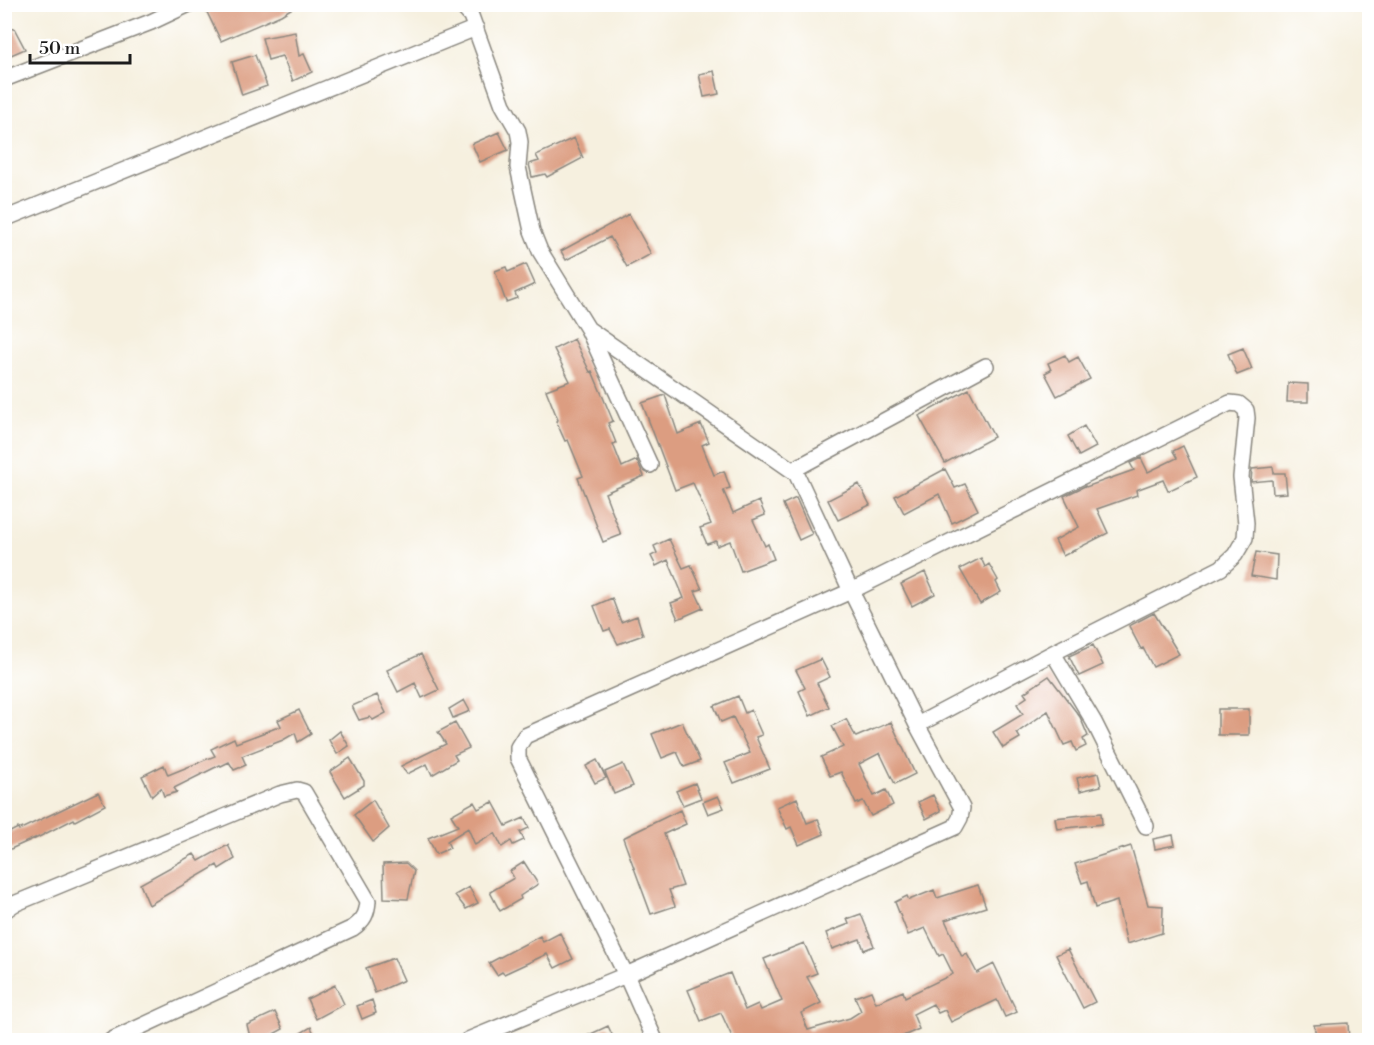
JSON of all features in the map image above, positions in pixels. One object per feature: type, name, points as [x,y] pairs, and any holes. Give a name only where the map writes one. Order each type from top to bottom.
[{"type":"street","points":[[4,79],[151,22],[189,4]]},
{"type":"street","points":[[460,4],[471,16],[503,105],[518,131],[520,142],[518,166],[532,231],[540,251],[588,329],[650,465]]},
{"type":"street","points":[[4,219],[476,28]]},
{"type":"street","points":[[468,1041],[626,975],[955,827],[962,808],[917,725],[796,473],[588,329]]},
{"type":"street","points":[[796,473],[798,467],[986,366]]},
{"type":"street","points":[[655,1041],[626,975],[518,758],[518,747],[525,736],[851,591],[1230,403],[1239,404],[1246,410],[1241,477],[1246,523],[1245,538],[1235,555],[1221,568],[917,725]]},
{"type":"street","points":[[1053,653],[1094,722],[1146,826]]},
{"type":"street","points":[[4,911],[14,904],[280,794],[297,790],[304,792],[368,901],[363,921],[353,928],[112,1041]]},
{"type":"building","points":[[203,4],[299,4],[281,15],[221,41]]},
{"type":"building","points":[[14,28],[25,49],[4,58],[4,32]]},
{"type":"building","points":[[295,32],[299,56],[304,54],[312,72],[293,81],[282,56],[268,60],[262,38]]},
{"type":"building","points":[[255,55],[267,86],[242,95],[232,62]]},
{"type":"building","points":[[714,71],[719,94],[704,97],[699,74]]},
{"type":"building","points":[[499,132],[508,150],[480,162],[472,144]]},
{"type":"building","points":[[574,138],[583,158],[547,177],[545,174],[532,177],[529,164],[539,161],[536,155]]},
{"type":"building","points":[[629,214],[651,254],[627,267],[610,237],[566,260],[561,251]]},
{"type":"building","points":[[526,264],[535,284],[515,293],[517,298],[506,302],[495,271],[506,267],[508,272]]},
{"type":"building","points":[[574,339],[590,372],[592,371],[613,421],[608,423],[622,467],[637,460],[644,476],[605,493],[621,535],[603,542],[578,478],[583,476],[568,440],[565,441],[556,421],[558,420],[546,390],[570,381],[554,349]]},
{"type":"building","points":[[1243,348],[1252,369],[1237,375],[1228,354]]},
{"type":"building","points":[[1065,355],[1069,362],[1078,357],[1090,379],[1057,396],[1045,373],[1051,370],[1048,363]]},
{"type":"building","points":[[1288,383],[1308,384],[1308,402],[1287,402]]},
{"type":"building","points":[[969,389],[994,437],[945,463],[919,416]]},
{"type":"building","points":[[665,395],[678,434],[701,424],[709,442],[702,445],[714,475],[724,471],[730,488],[723,490],[733,513],[759,501],[765,515],[753,520],[765,546],[768,544],[774,559],[741,571],[730,541],[717,546],[716,541],[707,544],[700,528],[711,524],[693,483],[675,490],[642,403]]},
{"type":"building","points":[[1084,426],[1096,447],[1079,456],[1068,436]]},
{"type":"building","points":[[1183,446],[1197,477],[1168,491],[1163,480],[1136,490],[1137,495],[1097,509],[1108,533],[1063,556],[1055,540],[1079,527],[1064,496],[1085,486],[1134,470],[1130,463],[1141,458],[1148,472],[1177,458],[1173,451]]},
{"type":"building","points":[[1273,467],[1274,473],[1285,473],[1287,493],[1273,494],[1272,480],[1251,482],[1252,469]]},
{"type":"building","points":[[945,469],[955,488],[965,484],[978,510],[952,523],[939,494],[904,513],[895,496]]},
{"type":"building","points":[[859,484],[870,505],[838,520],[828,500]]},
{"type":"building","points":[[796,498],[812,534],[799,540],[783,504]]},
{"type":"building","points":[[669,539],[683,568],[691,565],[702,589],[695,591],[703,608],[678,619],[671,603],[684,598],[668,560],[656,566],[651,556],[657,553],[654,546]]},
{"type":"building","points":[[1256,552],[1277,555],[1276,580],[1251,576]]},
{"type":"building","points":[[981,558],[985,567],[989,564],[998,580],[996,582],[1001,592],[980,604],[960,569]]},
{"type":"building","points":[[925,572],[935,594],[912,606],[901,584]]},
{"type":"building","points":[[612,598],[621,622],[637,616],[643,635],[618,644],[610,629],[604,631],[594,606]]},
{"type":"building","points":[[1154,613],[1179,654],[1153,667],[1129,626]]},
{"type":"building","points":[[1093,645],[1103,665],[1079,676],[1069,656]]},
{"type":"building","points":[[421,654],[439,690],[422,698],[415,683],[398,692],[387,670]]},
{"type":"building","points":[[821,659],[830,677],[817,683],[829,707],[810,716],[799,691],[805,688],[796,670]]},
{"type":"building","points":[[1049,676],[1080,717],[1088,736],[1083,739],[1086,746],[1076,751],[1072,742],[1064,745],[1048,711],[1017,733],[1020,738],[1003,748],[993,732],[1023,714],[1017,704],[1027,697],[1024,693]]},
{"type":"building","points":[[377,695],[386,713],[373,720],[370,717],[359,720],[352,706]]},
{"type":"building","points":[[738,696],[745,713],[751,710],[762,735],[756,737],[770,769],[734,783],[725,763],[750,753],[733,717],[721,722],[714,706]]},
{"type":"building","points":[[464,700],[470,711],[453,718],[449,709]]},
{"type":"building","points":[[1218,709],[1249,709],[1249,735],[1218,735]]},
{"type":"building","points":[[299,710],[311,734],[298,742],[295,733],[242,756],[246,765],[234,770],[229,762],[220,765],[174,788],[177,792],[164,796],[161,788],[152,796],[142,776],[164,765],[168,775],[215,756],[211,749],[234,738],[236,743],[281,726],[278,720]]},
{"type":"building","points":[[846,719],[856,737],[891,722],[915,774],[895,784],[880,753],[859,764],[874,796],[886,790],[893,805],[871,816],[863,801],[856,804],[841,772],[830,776],[821,757],[843,747],[832,726]]},
{"type":"building","points":[[682,722],[700,761],[684,767],[677,752],[662,758],[652,734]]},
{"type":"building","points":[[455,723],[469,748],[454,755],[457,760],[432,775],[427,764],[407,774],[401,766],[446,744],[438,732]]},
{"type":"building","points":[[340,731],[349,746],[337,754],[329,740]]},
{"type":"building","points":[[350,758],[364,781],[364,785],[345,797],[330,772]]},
{"type":"building","points":[[597,760],[606,778],[595,783],[586,766]]},
{"type":"building","points":[[623,764],[633,786],[614,794],[605,772]]},
{"type":"building","points":[[1098,773],[1101,786],[1080,791],[1077,778]]},
{"type":"building","points":[[695,783],[701,798],[683,805],[676,791]]},
{"type":"building","points":[[98,792],[105,805],[75,821],[74,819],[4,852],[4,835]]},
{"type":"building","points":[[933,795],[941,811],[926,819],[918,802]]},
{"type":"building","points":[[718,796],[724,808],[708,814],[703,802]]},
{"type":"building","points":[[797,798],[807,823],[818,819],[824,834],[799,845],[791,827],[787,829],[777,807]]},
{"type":"building","points":[[373,800],[389,828],[373,842],[354,815]]},
{"type":"building","points":[[474,802],[478,809],[493,802],[506,826],[524,818],[529,828],[520,832],[524,840],[513,845],[511,841],[502,847],[495,833],[475,845],[468,828],[447,841],[450,848],[436,854],[428,838],[458,826],[451,815]]},
{"type":"building","points":[[680,810],[686,824],[664,834],[683,886],[669,890],[675,906],[651,914],[623,838]]},
{"type":"building","points":[[1101,813],[1102,824],[1057,829],[1055,818]]},
{"type":"building","points":[[1173,835],[1175,845],[1155,849],[1153,839]]},
{"type":"building","points":[[228,845],[235,859],[219,869],[217,865],[149,905],[140,884],[194,854],[199,861]]},
{"type":"building","points":[[1131,846],[1148,905],[1163,906],[1162,933],[1127,944],[1117,901],[1095,908],[1088,881],[1082,883],[1075,864]]},
{"type":"building","points":[[524,862],[538,884],[520,896],[521,899],[500,911],[490,892],[514,878],[510,871]]},
{"type":"building","points":[[406,863],[414,871],[408,899],[384,898],[383,864]]},
{"type":"building","points":[[978,885],[986,907],[945,920],[962,957],[967,954],[977,973],[994,964],[1017,1012],[1005,1017],[997,1000],[951,1022],[945,1010],[938,1013],[933,1004],[913,1014],[919,1029],[901,1037],[902,1041],[784,1041],[788,1035],[777,1041],[734,1041],[721,1013],[701,1021],[688,990],[730,973],[745,1010],[758,1004],[761,1010],[782,1001],[764,959],[804,943],[817,973],[807,977],[821,1003],[801,1013],[808,1030],[850,1018],[861,1011],[855,997],[871,991],[876,1003],[903,991],[905,997],[953,974],[943,954],[939,956],[925,928],[908,935],[895,902],[907,896],[909,900],[934,890],[937,898]]},
{"type":"building","points":[[469,887],[478,903],[466,909],[455,895]]},
{"type":"building","points":[[861,914],[874,946],[864,950],[860,939],[832,949],[826,933],[849,924],[847,919]]},
{"type":"building","points":[[560,933],[573,959],[555,968],[547,954],[504,974],[502,972],[497,975],[489,963],[540,936],[543,942]]},
{"type":"building","points":[[1068,949],[1095,1002],[1083,1008],[1056,955]]},
{"type":"building","points":[[394,958],[404,980],[375,993],[366,968]]},
{"type":"building","points":[[335,985],[344,1004],[316,1019],[307,999]]},
{"type":"building","points":[[372,1000],[376,1013],[362,1019],[357,1006]]},
{"type":"building","points":[[275,1012],[283,1029],[261,1041],[251,1041],[247,1025]]},
{"type":"building","points":[[1348,1023],[1349,1041],[1317,1041],[1314,1025]]},
{"type":"building","points":[[608,1026],[615,1041],[576,1041]]},
{"type":"building","points":[[311,1027],[317,1041],[287,1041]]}]
